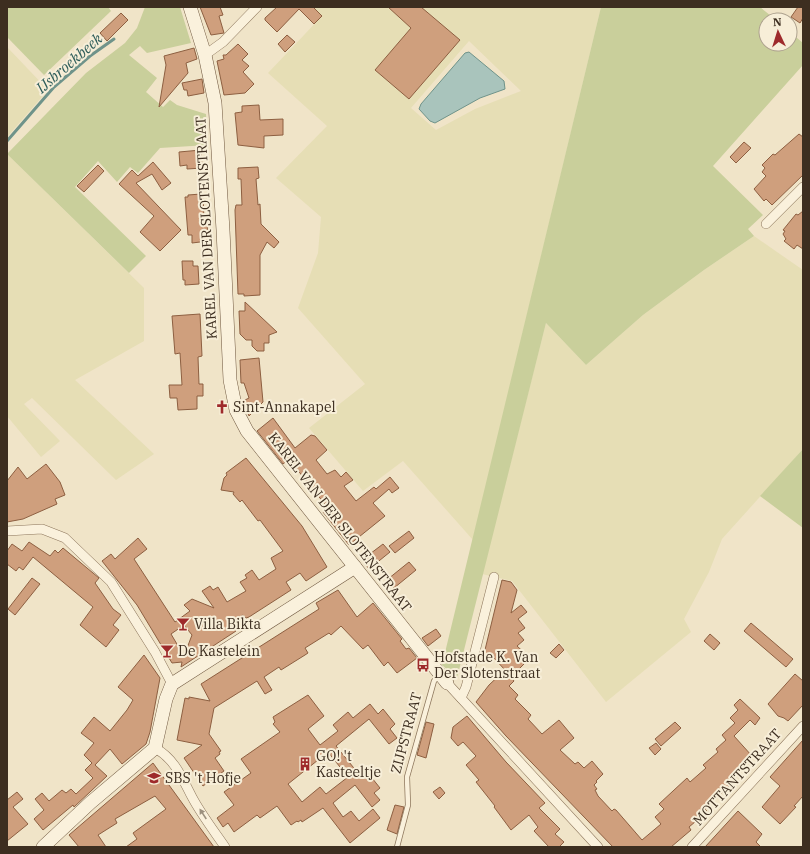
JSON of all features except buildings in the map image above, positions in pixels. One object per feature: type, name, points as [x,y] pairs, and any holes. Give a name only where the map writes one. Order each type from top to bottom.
[{"type":"street","name":"KAREL VAN DER SLOTENSTRAAT","points":[[190,7],[205,55],[215,103],[218,130],[230,380],[236,410],[247,431],[444,679],[593,845]]},
{"type":"street","points":[[205,55],[223,42],[258,7]]},
{"type":"street","points":[[766,224],[803,187]]},
{"type":"street","points":[[7,530],[42,529],[65,538],[111,582],[156,652],[172,684]]},
{"type":"street","points":[[43,847],[90,803],[155,748],[166,699],[172,684],[355,567]]},
{"type":"street","points":[[460,698],[466,687],[494,577]]},
{"type":"street","name":"MOTTANTSTRAAT","points":[[692,847],[803,726]]},
{"type":"street","points":[[155,748],[165,753],[173,763],[192,796],[225,847]]},
{"type":"lane","name":"ZIJPSTRAAT","points":[[397,847],[408,805],[407,777],[434,681],[444,679]]},
{"type":"shaded area","points":[[313,7],[601,7],[473,540],[403,461],[363,491],[309,428],[365,384],[298,308],[318,253],[321,217],[276,178],[327,126],[268,73],[322,16]],"holes":[[[469,41],[521,91],[475,109],[436,130],[411,108]]]},
{"type":"shaded area","points":[[7,47],[48,90],[7,137]]},
{"type":"shaded area","points":[[7,154],[144,288],[144,341],[75,380],[154,454],[116,480],[32,398],[24,404],[60,441],[41,457],[7,416]]},
{"type":"shaded area","points":[[754,236],[803,270],[803,449],[722,539],[709,572],[684,619],[691,632],[606,702],[512,581],[482,574],[546,323],[586,365],[643,315],[704,270]]},
{"type":"green space","points":[[7,7],[108,7],[111,11],[44,75],[7,37]]},
{"type":"green space","points":[[145,7],[180,7],[191,43],[147,53],[140,46],[129,55],[157,78],[146,92],[163,107],[170,100],[177,105],[206,114],[208,145],[160,148],[138,173],[130,167],[117,182],[98,161],[75,187],[146,256],[129,273],[7,154],[86,73],[125,43],[137,28]]},
{"type":"green space","points":[[601,7],[760,7],[766,12],[758,12],[758,52],[798,52],[798,39],[803,43],[803,65],[713,166],[763,215],[748,229],[754,236],[704,270],[643,315],[586,365],[546,323],[457,678],[442,665]]},
{"type":"green space","points":[[803,449],[803,528],[760,496]]},
{"type":"water","points":[[469,52],[504,81],[505,89],[480,98],[435,123],[430,121],[419,109],[421,104],[465,53]]},
{"type":"waterway","name":"IJsbroekbeek","points":[[7,141],[54,87],[90,56],[114,39]]},
{"type":"place","name":"Sint-Annakapel","points":[[222,407]]},
{"type":"place","name":"Villa Bikta","points":[[183,624]]},
{"type":"place","name":"De Kastelein","points":[[167,651]]},
{"type":"place","name":"Hofstade K. Van Der Slotenstraat","points":[[423,665]]},
{"type":"place","name":"GO! 't Kasteeltje","points":[[305,764]]},
{"type":"place","name":"SBS 't Hofje","points":[[154,778]]}]
